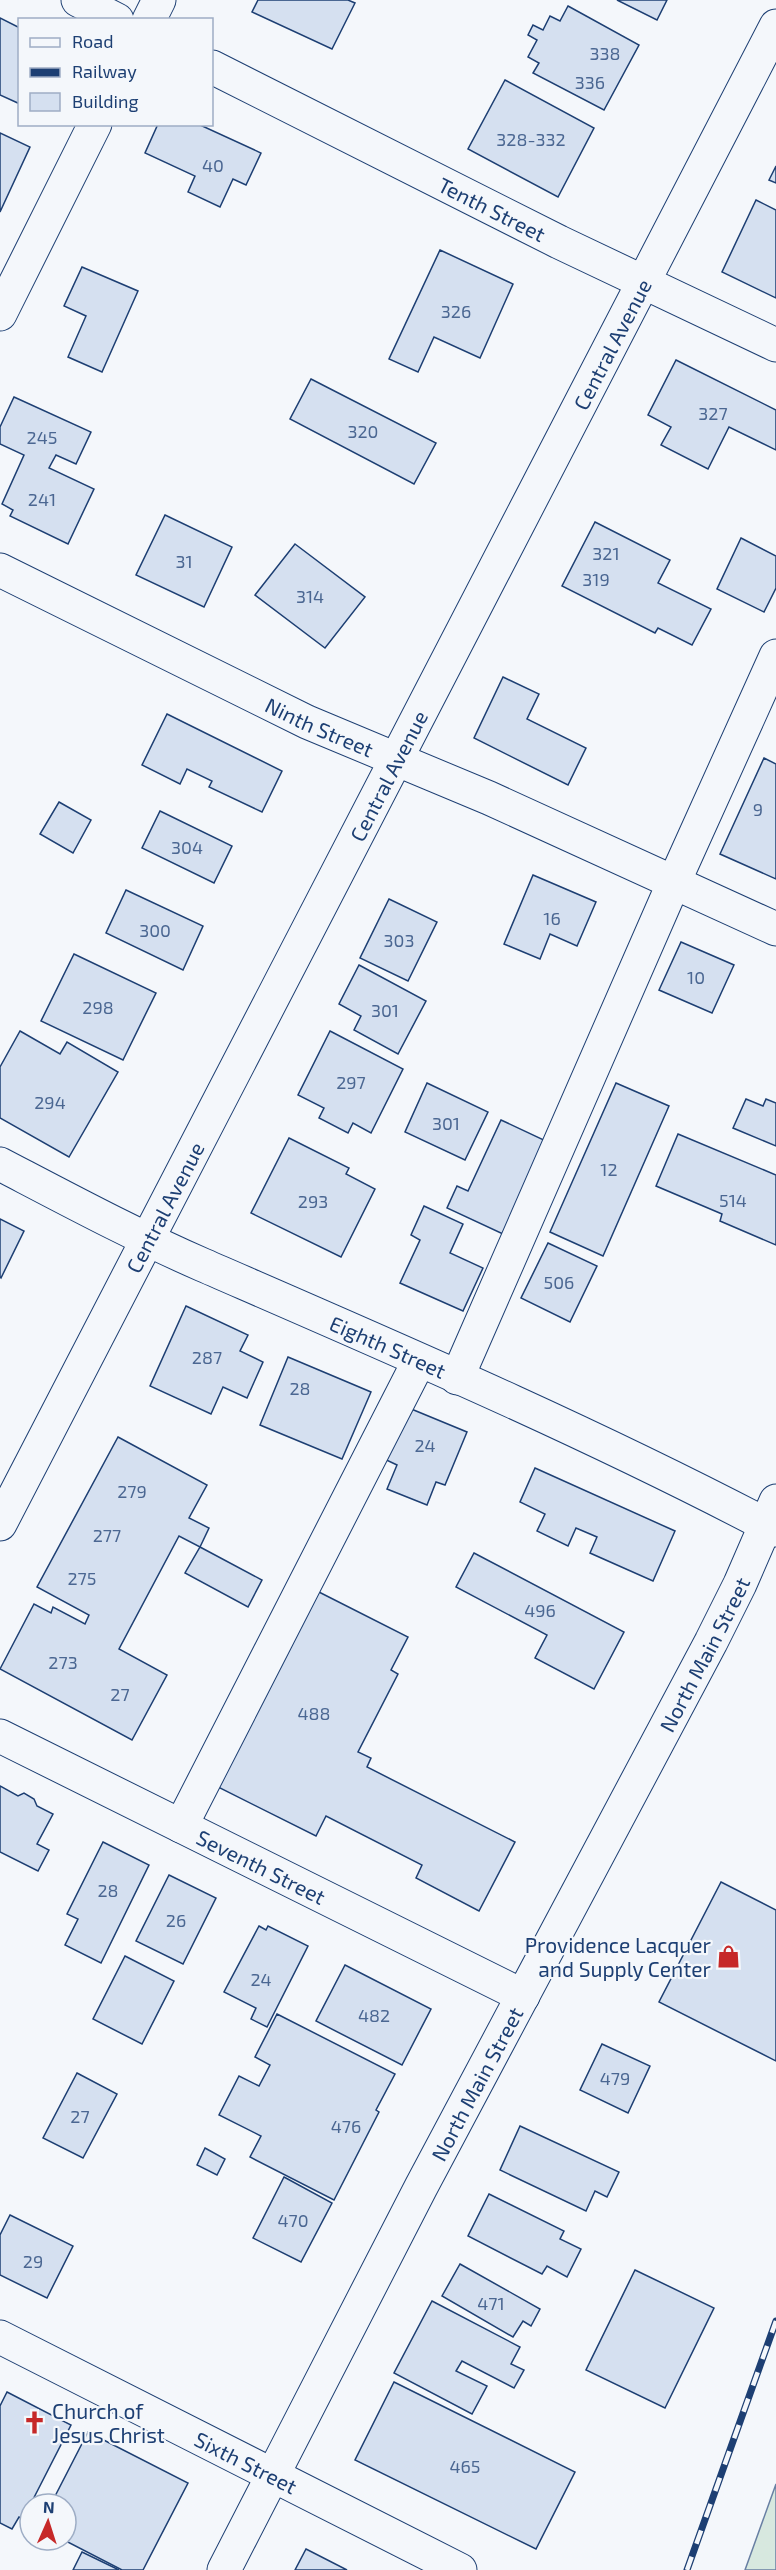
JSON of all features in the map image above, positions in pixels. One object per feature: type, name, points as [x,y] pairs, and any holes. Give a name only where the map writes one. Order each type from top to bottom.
[{"type":"street","points":[[78,0],[113,18]]},
{"type":"street","points":[[150,18],[159,0]]},
{"type":"street","name":"Central Avenue","points":[[0,1524],[776,26]]},
{"type":"street","name":"Tenth Street","points":[[213,68],[644,283],[776,345]]},
{"type":"street","points":[[0,314],[94,126]]},
{"type":"street","name":"Ninth Street","points":[[0,570],[307,722],[489,798],[776,928]]},
{"type":"street","points":[[457,1378],[674,882],[776,656]]},
{"type":"street","name":"Eighth Street","points":[[0,1164],[147,1239],[609,1448],[773,1518]]},
{"type":"street","points":[[181,1826],[419,1361]]},
{"type":"street","name":"North Main Street","points":[[224,2570],[421,2187],[711,1642],[773,1518]]},
{"type":"street","name":"Seventh Street","points":[[0,1736],[522,1996]]},
{"type":"street","name":"Sixth Street","points":[[0,2337],[460,2570]]},
{"type":"shaded area","points":[[776,2484],[776,2570],[745,2570]]},
{"type":"building","points":[[258,0],[348,0],[355,3],[332,49],[252,12]]},
{"type":"building","points":[[617,0],[667,0],[657,20]]},
{"type":"building","points":[[568,6],[639,45],[604,110],[533,73],[539,63],[528,57],[537,40],[528,35],[533,25],[543,30],[550,16],[560,21]]},
{"type":"building","points":[[0,18],[18,27],[18,103],[0,95]]},
{"type":"building","points":[[505,80],[594,128],[558,197],[468,149]]},
{"type":"building","points":[[157,126],[202,126],[261,153],[246,185],[233,179],[220,207],[188,192],[195,176],[145,153]]},
{"type":"building","points":[[0,133],[30,147],[0,212]]},
{"type":"building","points":[[776,166],[776,183],[769,180]]},
{"type":"building","points":[[756,200],[776,210],[776,298],[722,272]]},
{"type":"building","points":[[440,250],[513,284],[480,358],[434,337],[418,372],[389,359]]},
{"type":"building","points":[[82,267],[138,291],[102,372],[68,357],[86,316],[64,306]]},
{"type":"building","points":[[676,360],[776,410],[776,450],[729,427],[708,469],[661,445],[671,427],[648,415]]},
{"type":"building","points":[[311,379],[436,443],[414,484],[290,419]]},
{"type":"building","points":[[14,397],[91,432],[76,464],[56,455],[49,468],[94,489],[68,544],[10,516],[13,510],[2,504],[24,455],[0,444],[0,427]]},
{"type":"building","points":[[165,515],[232,547],[204,607],[136,575]]},
{"type":"building","points":[[595,522],[670,560],[658,583],[711,609],[692,645],[658,628],[655,633],[562,586]]},
{"type":"building","points":[[741,538],[776,556],[776,588],[764,612],[717,589]]},
{"type":"building","points":[[295,544],[365,597],[325,648],[255,595]]},
{"type":"building","points":[[503,677],[539,694],[527,719],[586,748],[568,785],[474,738]]},
{"type":"building","points":[[167,714],[282,771],[262,812],[209,787],[212,781],[187,769],[180,784],[142,765]]},
{"type":"building","points":[[764,758],[776,764],[776,879],[720,854]]},
{"type":"building","points":[[59,802],[91,820],[73,853],[40,834]]},
{"type":"building","points":[[160,811],[232,846],[214,883],[142,848]]},
{"type":"building","points":[[533,875],[596,902],[577,946],[550,934],[540,959],[504,944]]},
{"type":"building","points":[[126,890],[203,926],[183,970],[106,933]]},
{"type":"building","points":[[389,899],[437,922],[408,981],[360,958]]},
{"type":"building","points":[[681,942],[734,965],[712,1013],[659,990]]},
{"type":"building","points":[[74,954],[156,993],[123,1060],[41,1021]]},
{"type":"building","points":[[359,965],[426,1001],[398,1054],[354,1030],[361,1016],[339,1004]]},
{"type":"building","points":[[20,1031],[60,1054],[67,1042],[118,1072],[69,1157],[0,1118],[0,1067]]},
{"type":"building","points":[[330,1031],[403,1069],[371,1133],[353,1123],[348,1133],[319,1118],[324,1108],[298,1095]]},
{"type":"building","points":[[427,1083],[488,1112],[465,1160],[405,1132]]},
{"type":"building","points":[[616,1083],[669,1106],[603,1256],[550,1232]]},
{"type":"building","points":[[746,1099],[763,1106],[766,1099],[776,1103],[776,1146],[733,1128]]},
{"type":"building","points":[[501,1120],[546,1141],[503,1234],[447,1208],[457,1186],[468,1191]]},
{"type":"building","points":[[678,1134],[776,1175],[776,1245],[720,1221],[722,1214],[656,1186]]},
{"type":"building","points":[[289,1138],[349,1168],[346,1174],[375,1189],[341,1257],[251,1213]]},
{"type":"building","points":[[424,1206],[463,1224],[450,1253],[483,1268],[463,1311],[400,1283],[420,1240],[411,1235]]},
{"type":"building","points":[[0,1219],[24,1231],[1,1278],[0,1277]]},
{"type":"building","points":[[548,1243],[597,1266],[570,1322],[521,1298]]},
{"type":"building","points":[[186,1306],[248,1335],[240,1351],[263,1362],[247,1398],[223,1387],[211,1414],[150,1386]]},
{"type":"building","points":[[288,1357],[371,1392],[342,1459],[260,1425]]},
{"type":"building","points":[[404,1406],[467,1432],[445,1485],[436,1482],[427,1505],[387,1489],[397,1465],[382,1458]]},
{"type":"building","points":[[118,1437],[207,1485],[189,1518],[209,1528],[200,1547],[179,1536],[119,1649],[167,1675],[132,1740],[0,1669],[34,1604],[51,1613],[53,1607],[85,1624],[89,1615],[37,1587]]},
{"type":"building","points":[[535,1468],[675,1531],[653,1581],[590,1553],[597,1537],[576,1528],[568,1546],[537,1531],[545,1514],[520,1502]]},
{"type":"building","points":[[200,1547],[262,1580],[248,1607],[185,1573]]},
{"type":"building","points":[[474,1553],[624,1632],[594,1689],[535,1658],[547,1635],[456,1587]]},
{"type":"building","points":[[313,1589],[408,1637],[391,1670],[398,1674],[358,1752],[371,1758],[367,1767],[515,1842],[479,1911],[416,1878],[422,1865],[326,1816],[316,1836],[214,1785]]},
{"type":"building","points":[[0,1786],[18,1796],[24,1793],[34,1799],[37,1806],[53,1814],[37,1844],[49,1850],[38,1871],[0,1852]]},
{"type":"building","points":[[103,1842],[149,1865],[101,1963],[65,1945],[78,1919],[67,1914]]},
{"type":"building","points":[[169,1875],[216,1898],[183,1964],[136,1941]]},
{"type":"building","name":"Providence Lacquer and Supply Center","points":[[721,1882],[776,1910],[776,2061],[659,2002]]},
{"type":"building","points":[[259,1926],[266,1930],[268,1926],[308,1946],[267,2027],[251,2019],[256,2008],[224,1992]]},
{"type":"building","points":[[125,1956],[174,1981],[142,2044],[93,2019]]},
{"type":"building","points":[[345,1965],[431,2009],[402,2065],[316,2021]]},
{"type":"building","points":[[277,2014],[395,2074],[376,2110],[379,2112],[334,2200],[250,2157],[261,2136],[219,2115],[239,2076],[259,2086],[270,2065],[255,2057]]},
{"type":"building","points":[[602,2044],[650,2066],[628,2113],[580,2090]]},
{"type":"building","points":[[77,2073],[117,2094],[83,2158],[43,2138]]},
{"type":"building","points":[[520,2126],[619,2172],[607,2197],[595,2191],[586,2211],[500,2170]]},
{"type":"building","points":[[205,2148],[225,2159],[217,2175],[197,2165]]},
{"type":"building","points":[[284,2177],[332,2203],[301,2262],[253,2238]]},
{"type":"building","points":[[489,2194],[564,2231],[560,2239],[581,2249],[567,2277],[547,2266],[542,2274],[468,2236]]},
{"type":"building","points":[[10,2215],[73,2246],[47,2298],[0,2275],[0,2235]]},
{"type":"building","points":[[460,2264],[540,2309],[531,2326],[523,2321],[513,2337],[442,2296]]},
{"type":"building","points":[[635,2270],[714,2308],[665,2408],[586,2370]]},
{"type":"building","points":[[432,2301],[520,2347],[511,2364],[524,2370],[514,2388],[462,2361],[456,2371],[487,2386],[472,2414],[394,2373]]},
{"type":"building","points":[[394,2382],[575,2472],[536,2549],[355,2460]]},
{"type":"building","points":[[7,2392],[71,2425],[37,2492],[18,2492],[18,2519],[12,2529],[0,2523],[0,2406]]},
{"type":"building","points":[[88,2432],[188,2483],[143,2570],[122,2570],[78,2547],[78,2492],[57,2492]]},
{"type":"building","points":[[306,2549],[347,2570],[295,2570]]},
{"type":"building","points":[[82,2552],[119,2570],[73,2570]]},
{"type":"railway","points":[[687,2570],[776,2321]]},
{"type":"place","name":"Providence Lacquer and Supply Center","points":[[729,1956]]},
{"type":"place","name":"Church of Jesus Christ","points":[[34,2422]]}]
